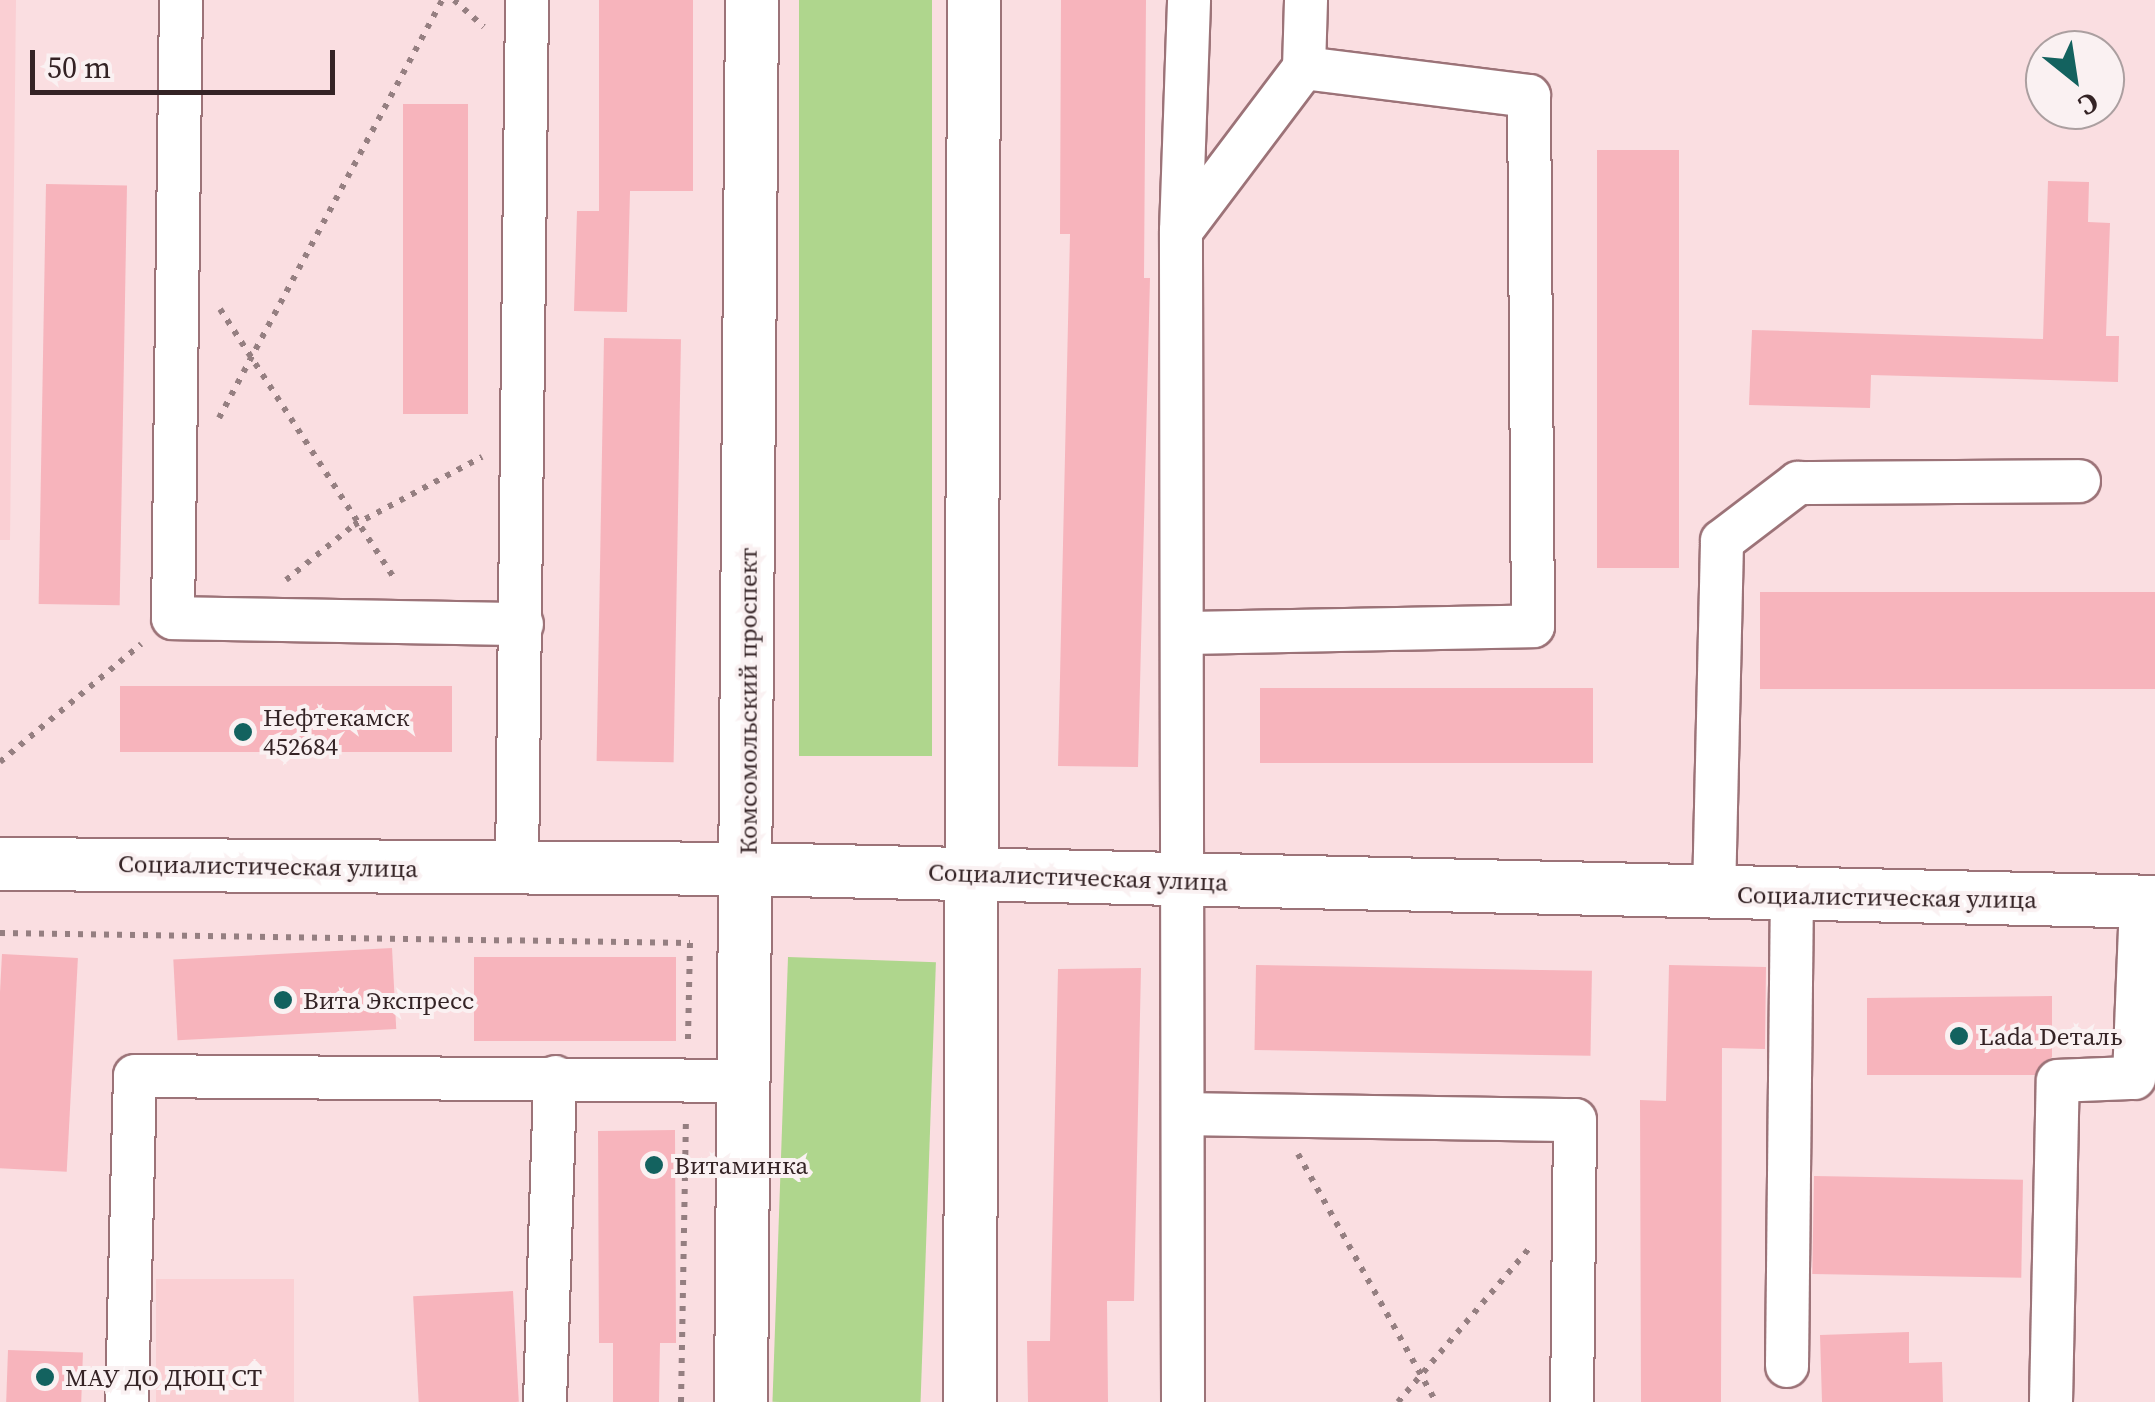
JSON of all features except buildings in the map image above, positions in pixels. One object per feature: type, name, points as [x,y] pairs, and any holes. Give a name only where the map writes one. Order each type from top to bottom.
[{"type":"main road","name":"Комсомольский проспект","points":[[741,1402],[747,1081],[752,0]]},
{"type":"main road","points":[[970,1402],[974,0]]},
{"type":"main road","name":"Социалистическая улица","points":[[0,864],[748,868],[1714,895],[2148,901]]},
{"type":"lane","points":[[181,0],[173,618],[264,624],[522,624]]},
{"type":"lane","points":[[518,869],[527,0]]},
{"type":"lane","points":[[1183,1402],[1186,1114],[1181,880],[1181,232],[1189,0]]},
{"type":"lane","points":[[1181,232],[1304,68],[1306,0]]},
{"type":"lane","points":[[1183,633],[1533,626],[1529,96],[1304,68]]},
{"type":"lane","points":[[1714,895],[1722,541],[1798,483],[2079,482]]},
{"type":"lane","points":[[1787,1366],[1792,896]]},
{"type":"lane","points":[[2051,1402],[2058,1081],[2134,1078],[2148,901]]},
{"type":"lane","points":[[127,1402],[134,1076],[747,1081]]},
{"type":"lane","points":[[545,1402],[555,1077]]},
{"type":"lane","points":[[1186,1114],[1575,1120],[1572,1402]]},
{"type":"path","points":[[215,424],[442,0]]},
{"type":"path","points":[[180,253],[252,355],[354,525],[395,579],[408,624]]},
{"type":"path","points":[[264,624],[288,577],[354,525],[523,436]]},
{"type":"path","points":[[0,762],[173,618]]},
{"type":"path","points":[[0,934],[690,943],[681,1402]]},
{"type":"path","points":[[1277,1115],[1436,1402]]},
{"type":"path","points":[[1398,1402],[1576,1195]]},
{"type":"shaded area","points":[[0,0],[16,0],[10,540],[0,540]]},
{"type":"shaded area","points":[[156,1279],[294,1279],[294,1402],[156,1402]]},
{"type":"green space","points":[[799,0],[932,0],[932,756],[799,756]]},
{"type":"green space","points":[[788,957],[936,962],[921,1402],[772,1402]]},
{"type":"place","name":"Нефтекамск 452684","points":[[243,732]]},
{"type":"place","name":"Вита Экспресс","points":[[283,1000]]},
{"type":"place","name":"Lada Dеталь","points":[[1959,1036]]},
{"type":"place","name":"Витаминка","points":[[654,1165]]},
{"type":"place","name":"МАУ ДО ДЮЦ СТ","points":[[45,1377]]}]
